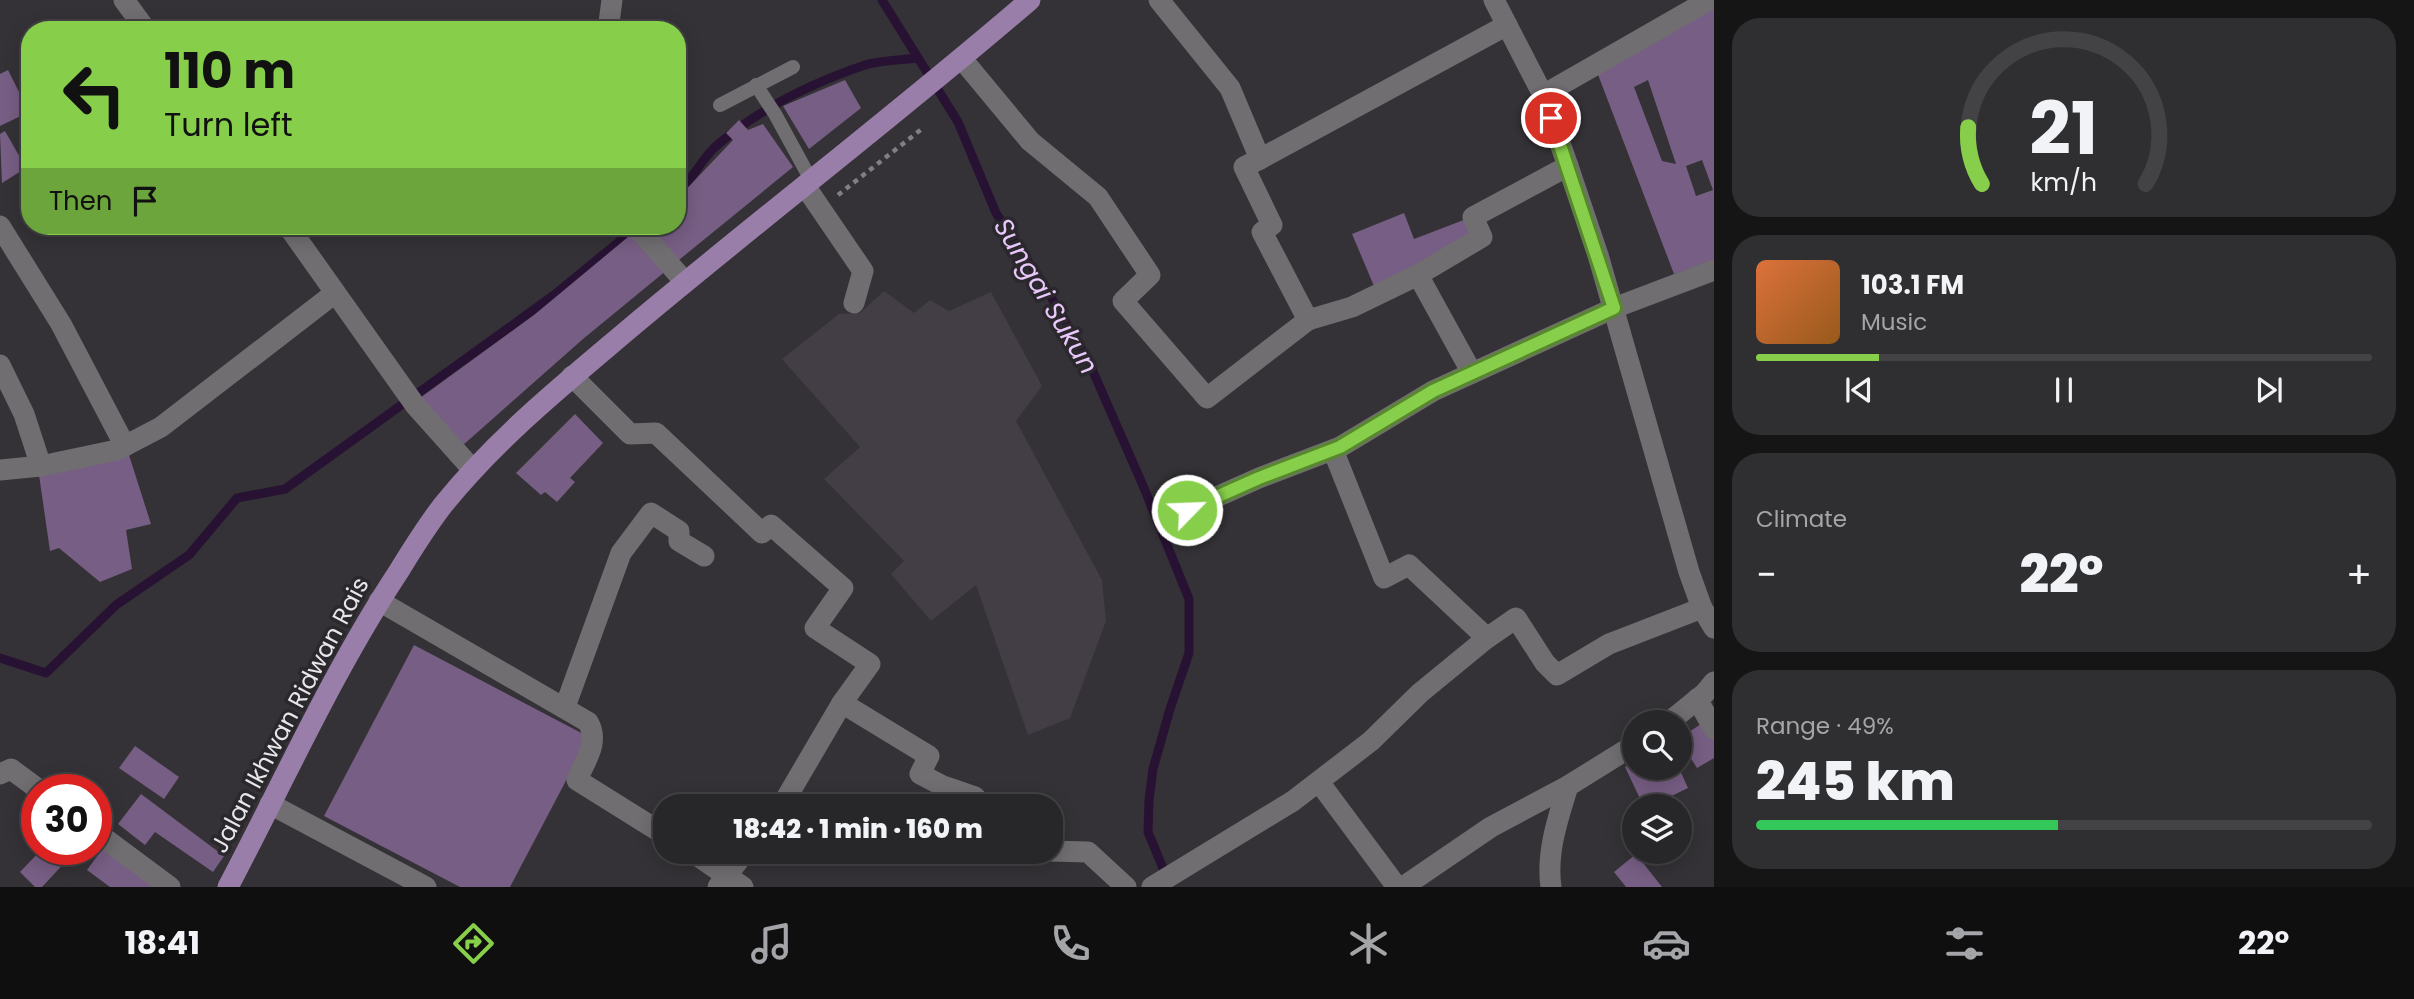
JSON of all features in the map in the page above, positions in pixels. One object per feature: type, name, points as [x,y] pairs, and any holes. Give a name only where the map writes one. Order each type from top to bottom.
[{"type":"main road","name":"Jalan Ikhwan Ridwan Rais","points":[[228,887],[328,690],[379,601],[428,525],[472,470],[572,376],[960,61],[1030,0]]},
{"type":"street","points":[[124,0],[139,21]]},
{"type":"street","points":[[609,21],[612,0]]},
{"type":"street","points":[[1159,0],[1230,88],[1260,159]]},
{"type":"street","points":[[1494,0],[1543,95],[1568,166],[1614,308],[1689,572],[1702,608],[1714,628]]},
{"type":"street","points":[[1543,95],[1709,0]]},
{"type":"street","points":[[1308,320],[1262,232],[1272,225],[1244,167],[1507,25]]},
{"type":"street","points":[[960,61],[1030,141],[1098,197],[1150,275],[1123,301],[1207,398],[1308,320],[1352,307],[1418,275],[1482,237],[1473,216],[1568,166]]},
{"type":"street","points":[[810,181],[821,208],[863,271],[854,303]]},
{"type":"street","points":[[0,226],[61,324],[125,446]]},
{"type":"street","points":[[294,235],[411,398],[472,470]]},
{"type":"street","points":[[644,235],[685,282]]},
{"type":"street","points":[[1187,510],[1259,478],[1333,450],[1433,391],[1614,308],[1714,270]]},
{"type":"street","points":[[1418,275],[1472,373]]},
{"type":"street","points":[[0,470],[40,466],[117,450],[160,428],[335,293]]},
{"type":"street","points":[[0,365],[24,414],[40,466]]},
{"type":"street","points":[[572,376],[630,434],[656,433],[762,533],[771,526],[843,588],[815,628],[870,664],[842,703],[789,794]]},
{"type":"street","points":[[1333,450],[1384,578],[1409,565],[1487,638]]},
{"type":"street","points":[[573,712],[621,553],[651,513],[679,530],[678,541],[704,556]]},
{"type":"street","points":[[379,601],[588,722],[593,730],[594,740],[577,780],[653,828]]},
{"type":"street","points":[[1152,887],[1293,801],[1319,782],[1371,741],[1420,693],[1516,618],[1545,663],[1557,675],[1609,644],[1702,608]]},
{"type":"street","points":[[1684,710],[1714,682]]},
{"type":"street","points":[[1697,699],[1714,729]]},
{"type":"street","points":[[842,703],[929,756],[920,774],[966,794]]},
{"type":"street","points":[[1404,887],[1491,827],[1568,786],[1622,752]]},
{"type":"street","points":[[0,774],[11,769],[21,776]]},
{"type":"street","points":[[1319,782],[1397,887]]},
{"type":"street","points":[[1551,887],[1551,855],[1558,817],[1568,786]]},
{"type":"street","points":[[270,804],[426,887]]},
{"type":"street","points":[[112,844],[170,887]]},
{"type":"street","points":[[1063,851],[1088,852],[1126,887]]},
{"type":"street","points":[[706,864],[729,883],[739,864]]},
{"type":"lane","points":[[720,105],[793,67]]},
{"type":"lane","points":[[756,85],[775,114],[810,181]]},
{"type":"path","points":[[821,208],[923,128]]},
{"type":"shaded area","points":[[884,291],[914,313],[930,300],[949,311],[991,292],[1042,386],[1016,421],[1102,580],[1106,621],[1070,718],[1028,735],[976,585],[931,621],[891,574],[904,561],[824,479],[860,447],[782,359],[839,314],[860,313]]},
{"type":"building","points":[[1714,6],[1714,260],[1674,274],[1597,72]],"holes":[[[1648,80],[1676,164],[1662,161],[1634,87]],[[1702,160],[1713,190],[1696,196],[1686,166]]]},
{"type":"building","points":[[8,70],[21,96],[21,116],[0,126],[0,74]]},
{"type":"building","points":[[845,80],[861,108],[809,149],[783,106]]},
{"type":"building","points":[[739,120],[748,130],[763,124],[793,167],[674,264],[651,235],[686,235],[686,190],[733,140],[726,133]]},
{"type":"building","points":[[5,131],[21,159],[21,171],[2,183],[0,134]]},
{"type":"building","points":[[1404,213],[1414,239],[1469,218],[1475,237],[1374,286],[1352,234]]},
{"type":"building","points":[[630,235],[637,235],[667,270],[583,339],[462,446],[420,398],[534,315]]},
{"type":"building","points":[[575,414],[603,443],[570,478],[575,482],[557,502],[545,492],[541,495],[516,473]]},
{"type":"building","points":[[129,455],[151,524],[126,530],[132,569],[100,582],[59,548],[50,551],[39,475]]},
{"type":"building","points":[[414,645],[589,737],[510,887],[460,887],[324,816]]},
{"type":"building","points":[[1704,722],[1714,738],[1714,758],[1697,768],[1692,760],[1692,730]]},
{"type":"building","points":[[135,746],[179,777],[164,799],[119,768]]},
{"type":"building","points":[[1631,780],[1684,780],[1688,788],[1676,794],[1638,794]]},
{"type":"building","points":[[141,794],[224,856],[213,872],[155,832],[145,845],[118,824]]},
{"type":"building","points":[[112,855],[155,887],[110,887],[87,870],[91,865],[112,865]]},
{"type":"building","points":[[1624,864],[1644,864],[1662,887],[1626,887],[1614,872]]},
{"type":"building","points":[[27,865],[62,865],[42,887],[35,887],[20,872]]},
{"type":"waterway","name":"Sungai Sukun","points":[[882,0],[958,122],[996,213],[1047,290],[1088,360],[1189,599],[1189,653],[1153,769],[1149,800],[1148,832],[1167,878]]},
{"type":"waterway","points":[[686,184],[715,147],[749,121],[786,99],[865,65],[918,58]]},
{"type":"waterway","points":[[0,658],[46,673],[116,605],[189,555],[237,498],[285,489],[554,295],[627,235]]},
{"type":"route","points":[[1187,510],[1259,478],[1340,447],[1433,391],[1614,308],[1551,118]]}]
